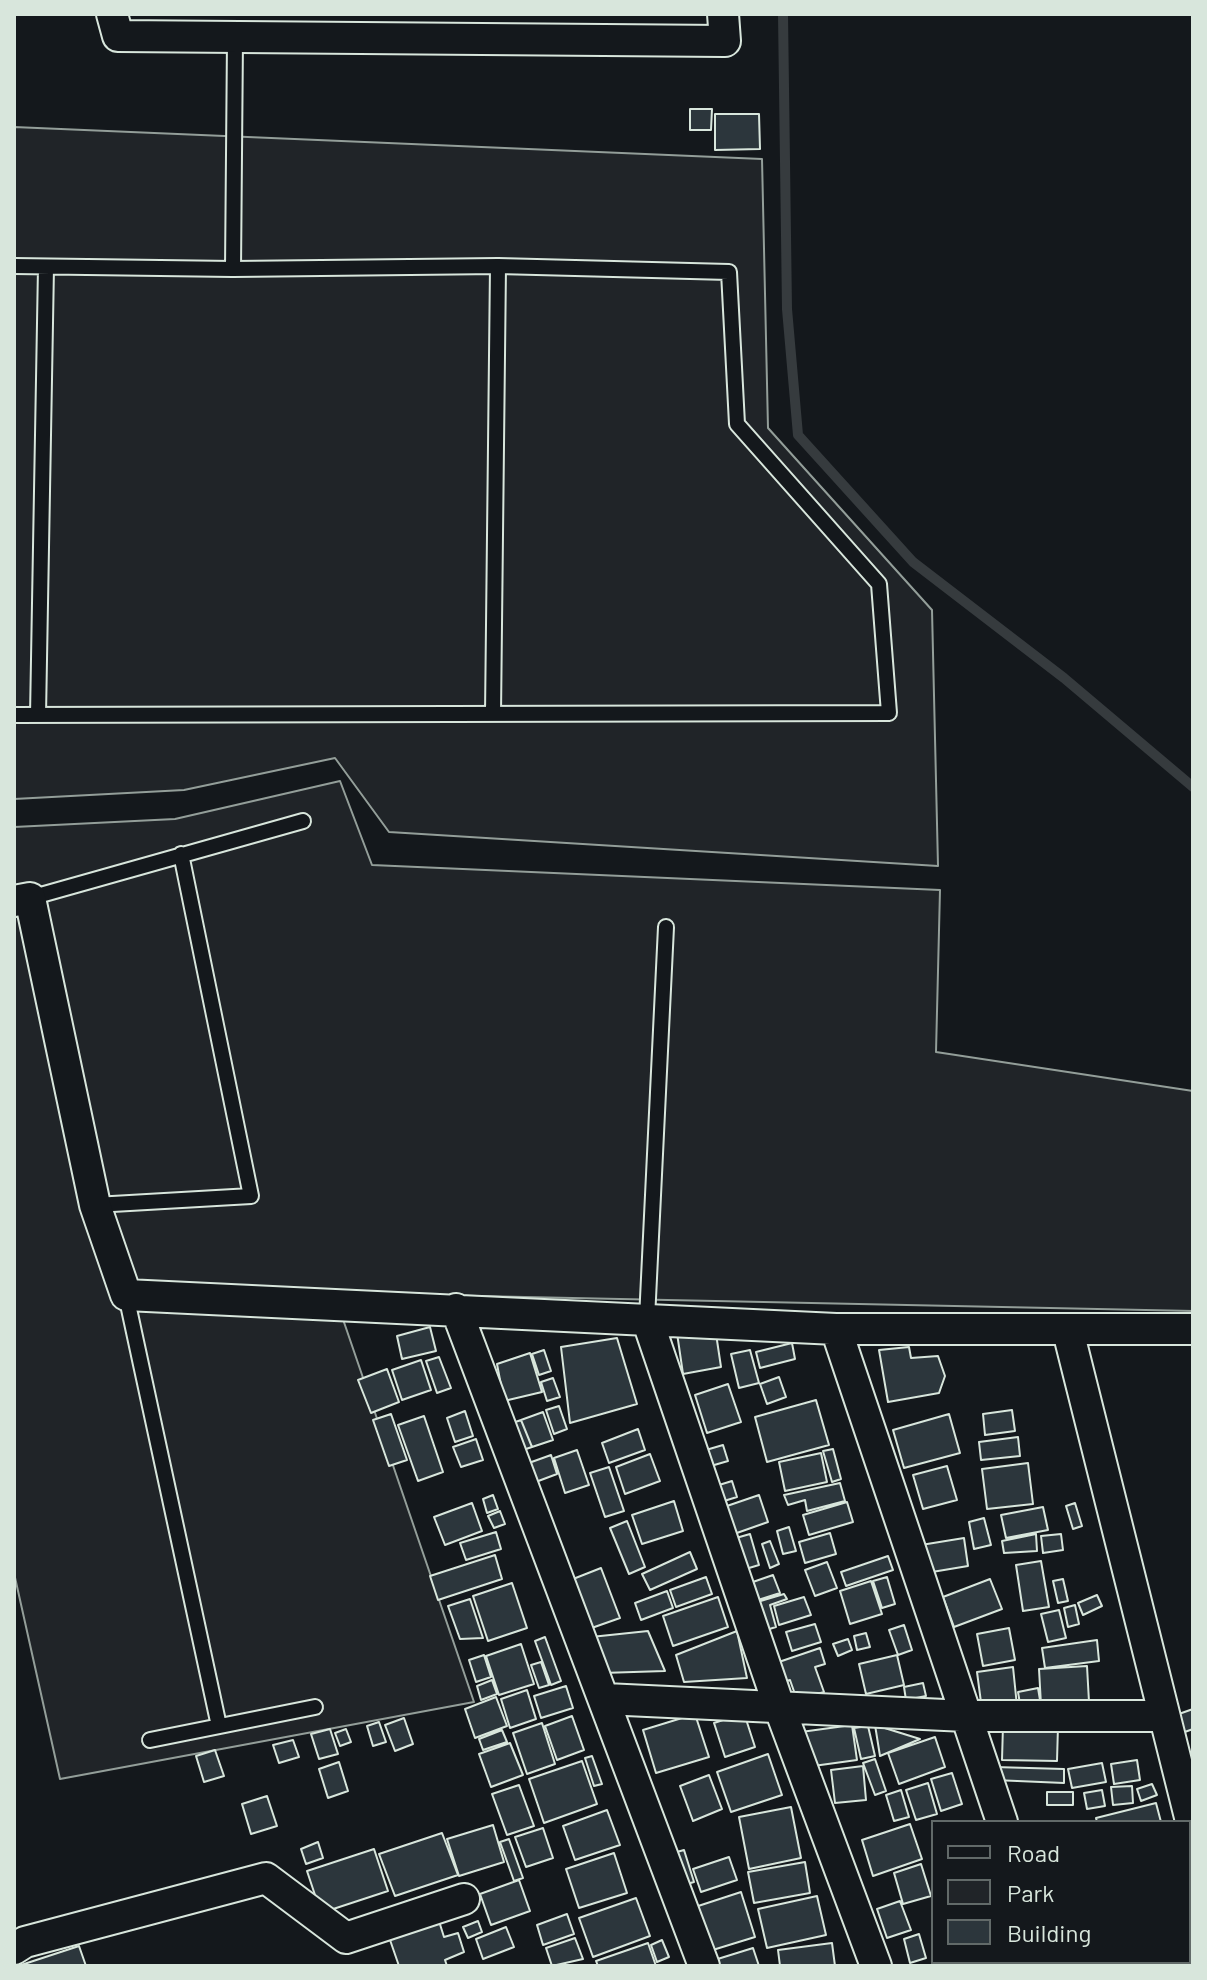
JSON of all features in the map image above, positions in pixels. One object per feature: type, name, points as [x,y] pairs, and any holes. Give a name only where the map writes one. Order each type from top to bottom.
[{"type":"street","points":[[115,25],[235,39],[724,28]]},
{"type":"street","points":[[22,899],[95,1205],[126,1295],[836,1329],[1193,1329]]},
{"type":"street","points":[[456,1309],[704,1966]]},
{"type":"street","points":[[647,1319],[780,1709],[876,1966]]},
{"type":"street","points":[[836,1329],[1001,1820]]},
{"type":"street","points":[[1068,1331],[1191,1820]]},
{"type":"street","points":[[605,1699],[966,1716],[1162,1716]]},
{"type":"street","points":[[14,1949],[25,1942],[266,1878],[346,1938],[464,1899]]},
{"type":"lane","points":[[233,269],[235,39]]},
{"type":"lane","points":[[14,266],[233,269],[498,266],[729,272],[737,424],[879,584],[889,713],[14,715]]},
{"type":"lane","points":[[493,714],[498,266]]},
{"type":"lane","points":[[38,715],[46,267]]},
{"type":"lane","points":[[22,899],[303,821]]},
{"type":"lane","points":[[95,1205],[251,1196],[181,854]]},
{"type":"lane","points":[[647,1319],[666,927]]},
{"type":"lane","points":[[126,1295],[219,1726]]},
{"type":"lane","points":[[150,1740],[315,1707]]},
{"type":"green space","points":[[14,127],[762,159],[768,428],[932,610],[938,866],[389,832],[335,758],[184,790],[14,799]]},
{"type":"green space","points":[[340,781],[372,865],[940,890],[936,1052],[1193,1091],[1193,1311],[334,1293],[474,1702],[60,1779],[14,1573],[14,827],[175,819]]},
{"type":"building","points":[[690,109],[712,109],[711,130],[690,130]]},
{"type":"building","points":[[715,114],[759,114],[760,149],[715,150]]},
{"type":"building","points":[[430,1327],[436,1351],[402,1359],[397,1336]]},
{"type":"building","points":[[715,1327],[721,1367],[683,1374],[677,1333]]},
{"type":"building","points":[[617,1338],[637,1404],[570,1423],[561,1347]]},
{"type":"building","points":[[792,1343],[795,1359],[760,1368],[756,1352]]},
{"type":"building","points":[[909,1347],[911,1358],[938,1356],[945,1376],[939,1393],[888,1402],[879,1350]]},
{"type":"building","points":[[544,1350],[551,1371],[539,1375],[532,1354]]},
{"type":"building","points":[[750,1350],[759,1383],[739,1388],[731,1354]]},
{"type":"building","points":[[530,1353],[542,1392],[504,1401],[497,1364]]},
{"type":"building","points":[[439,1357],[451,1388],[437,1393],[426,1361]]},
{"type":"building","points":[[421,1360],[431,1390],[402,1400],[392,1370]]},
{"type":"building","points":[[387,1369],[399,1402],[371,1413],[358,1380]]},
{"type":"building","points":[[779,1377],[786,1397],[767,1404],[760,1384]]},
{"type":"building","points":[[553,1378],[560,1397],[547,1401],[541,1382]]},
{"type":"building","points":[[728,1384],[741,1422],[707,1433],[695,1395]]},
{"type":"building","points":[[816,1400],[829,1445],[767,1462],[755,1417]]},
{"type":"building","points":[[559,1406],[567,1429],[554,1434],[546,1410]]},
{"type":"building","points":[[1012,1410],[1015,1431],[985,1435],[983,1414]]},
{"type":"building","points":[[465,1411],[473,1436],[455,1442],[447,1418]]},
{"type":"building","points":[[543,1412],[553,1440],[532,1447],[521,1420]]},
{"type":"building","points":[[391,1414],[407,1460],[389,1466],[373,1420]]},
{"type":"building","points":[[949,1414],[960,1453],[904,1468],[893,1430]]},
{"type":"building","points":[[424,1416],[443,1472],[418,1481],[398,1425]]},
{"type":"building","points":[[521,1420],[532,1447],[517,1452],[507,1425]]},
{"type":"building","points":[[638,1429],[645,1450],[609,1463],[602,1443]]},
{"type":"building","points":[[1018,1437],[1020,1456],[981,1460],[979,1442]]},
{"type":"building","points":[[476,1439],[483,1460],[461,1467],[453,1447]]},
{"type":"building","points":[[723,1445],[728,1461],[704,1468],[699,1452]]},
{"type":"building","points":[[833,1449],[841,1479],[832,1482],[823,1451]]},
{"type":"building","points":[[577,1450],[589,1485],[565,1493],[554,1458]]},
{"type":"building","points":[[821,1453],[827,1482],[785,1491],[779,1462]]},
{"type":"building","points":[[650,1454],[660,1481],[625,1494],[616,1467]]},
{"type":"building","points":[[551,1455],[557,1474],[533,1483],[526,1464]]},
{"type":"building","points":[[1028,1463],[1033,1504],[987,1509],[982,1469]]},
{"type":"building","points":[[947,1466],[957,1500],[923,1509],[913,1475]]},
{"type":"building","points":[[609,1467],[624,1511],[605,1517],[590,1473]]},
{"type":"building","points":[[732,1481],[737,1497],[724,1501],[719,1485]]},
{"type":"building","points":[[840,1483],[845,1501],[807,1511],[805,1500],[788,1505],[784,1495]]},
{"type":"building","points":[[493,1495],[498,1509],[487,1513],[483,1499]]},
{"type":"building","points":[[759,1495],[768,1522],[734,1534],[724,1507]]},
{"type":"building","points":[[674,1501],[683,1531],[642,1544],[632,1515]]},
{"type":"building","points":[[847,1502],[853,1522],[809,1535],[803,1515]]},
{"type":"building","points":[[472,1503],[482,1531],[445,1545],[434,1517]]},
{"type":"building","points":[[1075,1503],[1082,1526],[1073,1529],[1066,1506]]},
{"type":"building","points":[[1043,1507],[1048,1530],[1006,1538],[1001,1515]]},
{"type":"building","points":[[500,1511],[505,1524],[494,1528],[488,1516]]},
{"type":"building","points":[[984,1518],[991,1545],[974,1549],[969,1522]]},
{"type":"building","points":[[627,1521],[645,1567],[629,1574],[610,1528]]},
{"type":"building","points":[[789,1527],[796,1551],[783,1554],[777,1531]]},
{"type":"building","points":[[496,1532],[501,1549],[466,1560],[460,1543]]},
{"type":"building","points":[[830,1533],[836,1554],[805,1563],[799,1542]]},
{"type":"building","points":[[750,1534],[759,1565],[739,1571],[729,1540]]},
{"type":"building","points":[[1036,1534],[1037,1551],[1004,1553],[1002,1541]]},
{"type":"building","points":[[1061,1534],[1063,1550],[1043,1553],[1041,1536]]},
{"type":"building","points":[[964,1538],[968,1566],[926,1573],[921,1545]]},
{"type":"building","points":[[770,1541],[779,1564],[770,1568],[762,1544]]},
{"type":"building","points":[[690,1552],[697,1569],[650,1590],[642,1574]]},
{"type":"building","points":[[495,1555],[502,1579],[438,1600],[430,1576]]},
{"type":"building","points":[[888,1556],[893,1570],[846,1586],[841,1572]]},
{"type":"building","points":[[1041,1561],[1049,1607],[1023,1611],[1016,1565]]},
{"type":"building","points":[[827,1562],[837,1588],[815,1596],[805,1570]]},
{"type":"building","points":[[601,1568],[620,1618],[586,1630],[568,1581]]},
{"type":"building","points":[[773,1575],[780,1593],[755,1601],[750,1583]]},
{"type":"building","points":[[706,1577],[712,1594],[676,1607],[670,1590]]},
{"type":"building","points":[[887,1577],[895,1604],[882,1608],[873,1581]]},
{"type":"building","points":[[990,1579],[1002,1609],[954,1627],[943,1597]]},
{"type":"building","points":[[1063,1579],[1068,1601],[1058,1603],[1053,1581]]},
{"type":"building","points":[[871,1581],[882,1614],[850,1624],[840,1591]]},
{"type":"building","points":[[512,1583],[527,1628],[488,1641],[473,1596]]},
{"type":"building","points":[[667,1591],[673,1608],[641,1620],[635,1603]]},
{"type":"building","points":[[784,1594],[787,1599],[770,1605],[776,1627],[756,1633],[747,1605]]},
{"type":"building","points":[[1097,1595],[1102,1606],[1083,1615],[1078,1603]]},
{"type":"building","points":[[718,1597],[728,1627],[673,1646],[663,1616]]},
{"type":"building","points":[[804,1597],[811,1615],[779,1625],[774,1606]]},
{"type":"building","points":[[470,1599],[483,1638],[460,1639],[448,1606]]},
{"type":"building","points":[[1075,1605],[1079,1624],[1068,1627],[1064,1608]]},
{"type":"building","points":[[1059,1610],[1066,1638],[1048,1642],[1041,1614]]},
{"type":"building","points":[[815,1624],[821,1642],[792,1651],[786,1632]]},
{"type":"building","points":[[904,1625],[912,1650],[898,1655],[889,1630]]},
{"type":"building","points":[[1009,1628],[1015,1660],[983,1666],[977,1634]]},
{"type":"building","points":[[648,1631],[665,1671],[602,1673],[591,1637]]},
{"type":"building","points":[[737,1631],[747,1678],[684,1682],[676,1655]]},
{"type":"building","points":[[866,1633],[870,1647],[857,1650],[854,1636]]},
{"type":"building","points":[[545,1637],[561,1681],[551,1685],[535,1641]]},
{"type":"building","points":[[848,1639],[852,1650],[838,1656],[833,1644]]},
{"type":"building","points":[[1097,1640],[1099,1661],[1045,1668],[1042,1648]]},
{"type":"building","points":[[521,1644],[534,1684],[499,1695],[486,1656]]},
{"type":"building","points":[[820,1648],[825,1664],[815,1667],[824,1692],[797,1700],[790,1680],[774,1685],[770,1665]]},
{"type":"building","points":[[484,1655],[491,1677],[476,1682],[469,1660]]},
{"type":"building","points":[[897,1655],[904,1685],[866,1694],[859,1664]]},
{"type":"building","points":[[541,1662],[549,1685],[539,1688],[531,1665]]},
{"type":"building","points":[[1087,1666],[1089,1702],[1041,1705],[1039,1669]]},
{"type":"building","points":[[1013,1667],[1017,1706],[982,1710],[977,1672]]},
{"type":"building","points":[[492,1680],[497,1694],[481,1700],[477,1686]]},
{"type":"building","points":[[923,1683],[926,1696],[906,1700],[904,1687]]},
{"type":"building","points":[[566,1686],[573,1708],[541,1718],[534,1696]]},
{"type":"building","points":[[1038,1688],[1041,1706],[1021,1710],[1018,1692]]},
{"type":"building","points":[[527,1690],[536,1719],[510,1728],[501,1699]]},
{"type":"building","points":[[496,1697],[507,1726],[475,1738],[465,1709]]},
{"type":"building","points":[[1193,1709],[1193,1729],[1182,1733],[1176,1715]]},
{"type":"building","points":[[744,1713],[755,1747],[725,1757],[714,1723]]},
{"type":"building","points":[[695,1714],[709,1757],[656,1773],[643,1730]]},
{"type":"building","points":[[572,1716],[584,1750],[557,1760],[545,1726]]},
{"type":"building","points":[[404,1718],[413,1744],[395,1751],[385,1725]]},
{"type":"building","points":[[379,1722],[386,1742],[373,1746],[367,1726]]},
{"type":"building","points":[[542,1723],[555,1764],[527,1774],[513,1733]]},
{"type":"building","points":[[852,1725],[857,1760],[806,1767],[801,1732]]},
{"type":"building","points":[[875,1725],[920,1739],[880,1756]]},
{"type":"building","points":[[1003,1725],[1058,1726],[1057,1761],[1002,1760]]},
{"type":"building","points":[[868,1726],[875,1756],[861,1759],[854,1728]]},
{"type":"building","points":[[330,1729],[338,1754],[319,1759],[311,1734]]},
{"type":"building","points":[[346,1729],[351,1742],[340,1746],[335,1733]]},
{"type":"building","points":[[502,1730],[507,1742],[483,1750],[479,1739]]},
{"type":"building","points":[[935,1737],[945,1767],[899,1784],[888,1753]]},
{"type":"building","points":[[293,1740],[299,1757],[279,1763],[273,1745]]},
{"type":"building","points":[[510,1743],[523,1775],[491,1787],[479,1754]]},
{"type":"building","points":[[215,1750],[224,1776],[204,1782],[196,1756]]},
{"type":"building","points":[[768,1754],[782,1795],[731,1812],[717,1772]]},
{"type":"building","points":[[592,1756],[602,1784],[594,1786],[585,1758]]},
{"type":"building","points":[[875,1759],[886,1791],[875,1795],[863,1763]]},
{"type":"building","points":[[1137,1760],[1140,1780],[1114,1784],[1111,1764]]},
{"type":"building","points":[[582,1761],[597,1804],[544,1823],[529,1779]]},
{"type":"building","points":[[339,1762],[348,1791],[328,1798],[319,1769]]},
{"type":"building","points":[[1102,1763],[1106,1782],[1072,1788],[1068,1769]]},
{"type":"building","points":[[863,1766],[866,1800],[835,1803],[831,1770]]},
{"type":"building","points":[[994,1767],[1064,1769],[1064,1783],[994,1780]]},
{"type":"building","points":[[952,1773],[962,1804],[941,1811],[931,1779]]},
{"type":"building","points":[[709,1775],[722,1809],[693,1821],[680,1786]]},
{"type":"building","points":[[928,1783],[937,1814],[916,1820],[906,1790]]},
{"type":"building","points":[[1152,1784],[1157,1795],[1141,1801],[1137,1789]]},
{"type":"building","points":[[519,1785],[534,1826],[507,1835],[492,1794]]},
{"type":"building","points":[[1132,1786],[1133,1803],[1113,1805],[1111,1787]]},
{"type":"building","points":[[901,1790],[909,1817],[894,1821],[886,1795]]},
{"type":"building","points":[[1102,1790],[1105,1806],[1087,1809],[1084,1793]]},
{"type":"building","points":[[1047,1792],[1073,1792],[1073,1805],[1047,1805]]},
{"type":"building","points":[[267,1796],[277,1826],[251,1834],[242,1804]]},
{"type":"building","points":[[1156,1803],[1160,1820],[1096,1820]]},
{"type":"building","points":[[791,1807],[801,1858],[749,1869],[739,1817]]},
{"type":"building","points":[[607,1810],[620,1845],[575,1860],[563,1826]]},
{"type":"building","points":[[910,1824],[922,1859],[873,1876],[862,1840]]},
{"type":"building","points":[[493,1825],[504,1862],[459,1876],[447,1839]]},
{"type":"building","points":[[543,1828],[553,1858],[526,1867],[515,1837]]},
{"type":"building","points":[[442,1833],[458,1875],[395,1896],[379,1854]]},
{"type":"building","points":[[509,1839],[523,1878],[514,1881],[500,1842]]},
{"type":"building","points":[[318,1842],[323,1858],[306,1864],[301,1849]]},
{"type":"building","points":[[374,1849],[388,1891],[321,1913],[307,1871]]},
{"type":"building","points":[[684,1850],[694,1882],[676,1887],[666,1855]]},
{"type":"building","points":[[614,1853],[627,1893],[579,1908],[566,1869]]},
{"type":"building","points":[[729,1857],[737,1880],[701,1892],[693,1869]]},
{"type":"building","points":[[805,1862],[810,1893],[754,1903],[748,1872]]},
{"type":"building","points":[[921,1864],[931,1896],[903,1904],[894,1873]]},
{"type":"building","points":[[519,1880],[530,1911],[491,1925],[480,1894]]},
{"type":"building","points":[[741,1892],[755,1937],[703,1953],[689,1909]]},
{"type":"building","points":[[817,1896],[826,1935],[767,1948],[758,1909]]},
{"type":"building","points":[[636,1898],[650,1936],[593,1957],[579,1918]]},
{"type":"building","points":[[1191,1898],[1193,1904],[1191,1940]]},
{"type":"building","points":[[900,1901],[911,1930],[887,1938],[877,1909]]},
{"type":"building","points":[[567,1914],[574,1934],[543,1945],[537,1925]]},
{"type":"building","points":[[438,1918],[444,1937],[458,1933],[464,1952],[445,1960],[447,1966],[399,1966],[389,1937]]},
{"type":"building","points":[[478,1921],[482,1932],[468,1938],[463,1927]]},
{"type":"building","points":[[506,1927],[514,1947],[483,1959],[476,1939]]},
{"type":"building","points":[[919,1934],[926,1958],[910,1963],[904,1939]]},
{"type":"building","points":[[575,1938],[583,1959],[552,1966],[546,1948]]},
{"type":"building","points":[[662,1940],[669,1957],[657,1962],[651,1945]]},
{"type":"building","points":[[648,1943],[656,1966],[598,1966],[596,1961]]},
{"type":"building","points":[[832,1943],[835,1966],[780,1966],[778,1950]]},
{"type":"building","points":[[79,1946],[86,1966],[18,1966]]},
{"type":"building","points":[[753,1948],[759,1966],[709,1966],[708,1962]]},
{"type":"waterway","points":[[783,14],[787,309],[798,435],[913,562],[1064,678],[1193,787]]}]
